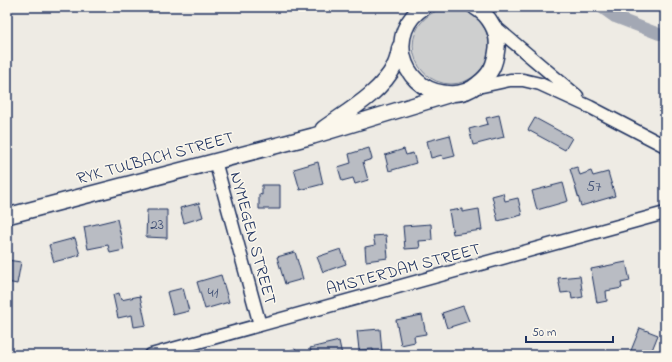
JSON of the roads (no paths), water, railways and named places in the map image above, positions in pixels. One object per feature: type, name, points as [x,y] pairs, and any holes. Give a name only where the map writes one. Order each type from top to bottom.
[{"type":"street","points":[[478,8],[493,25],[590,107]]},
{"type":"street","name":"RYK TULBACH STREET","points":[[313,136],[383,83],[391,73],[396,63],[409,20],[419,9]]},
{"type":"street","points":[[473,88],[487,76],[496,61],[498,43],[493,25]]},
{"type":"street","points":[[402,40],[402,56],[409,72],[420,84],[435,92],[451,94]]},
{"type":"street","points":[[473,88],[510,80],[523,80],[540,84],[590,107],[665,146]]},
{"type":"street","name":"RYK TULBACH STREET","points":[[7,216],[313,136],[451,94],[463,93],[473,88]]},
{"type":"street","name":"NYMEGEN STREET","points":[[215,161],[260,325]]},
{"type":"street","name":"AMSTERDAM STREET","points":[[151,355],[665,214]]},
{"type":"waterway","points":[[601,7],[615,17],[659,34]]},
{"type":"waterway","points":[[659,34],[665,35]]}]
